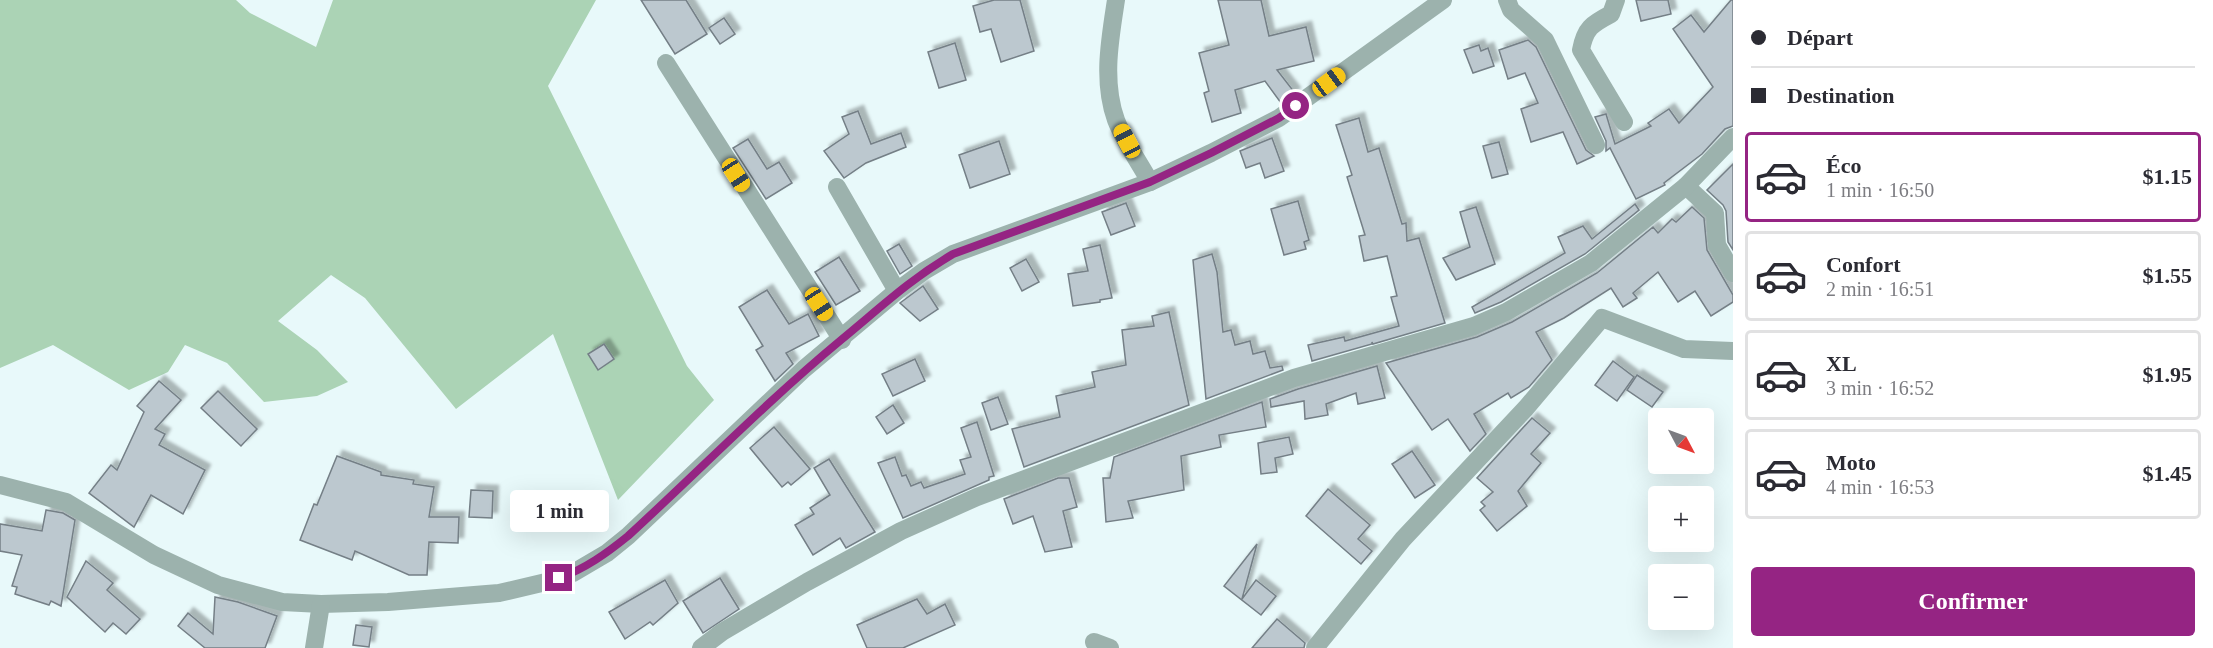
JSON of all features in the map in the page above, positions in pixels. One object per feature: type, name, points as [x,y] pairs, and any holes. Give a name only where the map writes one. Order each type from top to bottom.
[{"type":"street","points":[[1116,0],[1107,62],[1110,90],[1116,120],[1150,182]]},
{"type":"street","points":[[0,485],[66,502],[154,555],[218,585],[282,602],[321,604],[499,593],[573,573],[607,553],[628,536],[804,369],[924,271],[953,254],[1150,182],[1279,118],[1443,0]]},
{"type":"street","points":[[1507,0],[1511,10],[1545,40],[1596,145]]},
{"type":"street","points":[[1616,0],[1611,14],[1593,23],[1588,30],[1581,50],[1624,122]]},
{"type":"street","points":[[666,63],[842,340]]},
{"type":"street","points":[[701,648],[722,632],[807,582],[901,531],[977,497],[1294,378],[1474,326],[1506,312],[1591,262],[1686,186],[1733,137]]},
{"type":"street","points":[[1686,186],[1715,213],[1717,245],[1733,273]]},
{"type":"street","points":[[837,187],[897,291]]},
{"type":"street","points":[[1316,648],[1403,539],[1526,408],[1602,318],[1684,349],[1733,351]]},
{"type":"street","points":[[314,648],[321,604]]},
{"type":"green space","points":[[0,0],[236,0],[250,13],[316,47],[333,0],[596,0],[548,86],[687,366],[714,400],[618,500],[553,334],[456,409],[365,298],[331,275],[278,321],[317,350],[348,382],[317,396],[264,402],[227,363],[185,345],[168,372],[129,390],[53,345],[0,368]]},
{"type":"building","points":[[641,0],[686,0],[707,34],[675,54]]},
{"type":"building","points":[[994,0],[1020,0],[1034,51],[1001,62],[991,29],[980,32],[973,6]]},
{"type":"building","points":[[1218,0],[1261,0],[1269,36],[1306,27],[1314,61],[1277,70],[1295,93],[1281,103],[1265,81],[1235,90],[1241,113],[1212,122],[1204,93],[1209,91],[1199,53],[1229,45]]},
{"type":"building","points":[[1636,0],[1668,0],[1671,14],[1641,21]]},
{"type":"building","points":[[1733,0],[1733,126],[1725,129],[1702,154],[1664,183],[1665,185],[1636,199],[1610,148],[1606,151],[1606,141],[1595,117],[1606,114],[1615,144],[1651,126],[1648,123],[1669,109],[1679,123],[1713,87],[1673,29],[1691,15],[1704,32]]},
{"type":"building","points":[[724,18],[735,34],[720,44],[709,28]]},
{"type":"building","points":[[1528,40],[1536,47],[1586,150],[1594,156],[1577,164],[1563,132],[1531,142],[1521,109],[1538,103],[1525,73],[1508,79],[1499,50]]},
{"type":"building","points":[[955,43],[966,80],[939,88],[928,52]]},
{"type":"building","points":[[1479,45],[1481,51],[1488,48],[1494,66],[1473,73],[1464,50]]},
{"type":"building","points":[[858,111],[871,144],[901,133],[906,147],[866,163],[844,178],[824,151],[849,134],[842,117]]},
{"type":"building","points":[[1359,118],[1368,152],[1379,148],[1402,224],[1406,223],[1407,241],[1419,238],[1445,323],[1312,361],[1308,345],[1344,337],[1345,341],[1399,326],[1391,297],[1397,296],[1387,256],[1364,261],[1359,236],[1365,235],[1347,177],[1352,175],[1336,125]]},
{"type":"building","points":[[1272,138],[1284,171],[1265,178],[1260,163],[1246,168],[1240,151]]},
{"type":"building","points":[[748,139],[767,169],[779,162],[792,183],[766,199],[733,148]]},
{"type":"building","points":[[999,141],[1010,174],[970,188],[959,155]]},
{"type":"building","points":[[1499,142],[1508,174],[1492,178],[1483,146]]},
{"type":"building","points":[[1733,164],[1733,250],[1728,242],[1726,211],[1723,205],[1707,190]]},
{"type":"building","points":[[1298,201],[1309,240],[1304,242],[1306,249],[1284,255],[1271,209]]},
{"type":"building","points":[[1126,203],[1135,226],[1111,235],[1102,212]]},
{"type":"building","points":[[1635,204],[1639,210],[1585,254],[1501,302],[1475,313],[1472,307],[1565,253],[1558,237],[1583,226],[1592,239]]},
{"type":"building","points":[[1476,207],[1495,264],[1456,280],[1443,258],[1470,247],[1460,212]]},
{"type":"building","points":[[1692,207],[1704,218],[1707,250],[1733,295],[1733,302],[1711,316],[1695,291],[1678,302],[1658,272],[1633,293],[1637,298],[1623,307],[1611,288],[1564,318],[1536,332],[1552,360],[1529,387],[1511,398],[1508,393],[1474,414],[1486,434],[1470,451],[1448,419],[1432,430],[1386,363],[1477,337],[1512,322],[1597,273],[1653,227],[1658,233],[1672,219],[1676,222]]},
{"type":"building","points":[[899,244],[912,266],[900,274],[887,251]]},
{"type":"building","points":[[1100,245],[1112,298],[1073,306],[1068,274],[1088,271],[1083,249]]},
{"type":"building","points":[[1212,254],[1217,272],[1223,332],[1231,330],[1235,345],[1250,341],[1253,354],[1265,351],[1270,368],[1282,366],[1283,370],[1206,399],[1193,260]]},
{"type":"building","points":[[839,257],[860,291],[836,305],[815,272]]},
{"type":"building","points":[[1026,259],[1039,282],[1022,291],[1010,268]]},
{"type":"building","points":[[923,286],[938,309],[920,321],[900,303]]},
{"type":"building","points":[[767,290],[789,324],[808,314],[819,336],[786,353],[793,364],[775,381],[756,350],[763,346],[739,307]]},
{"type":"building","points":[[1169,312],[1189,405],[1024,467],[1012,429],[1060,417],[1056,396],[1095,387],[1092,372],[1126,365],[1122,330],[1154,326],[1152,316]]},
{"type":"building","points":[[604,344],[614,359],[598,370],[588,354]]},
{"type":"building","points":[[915,359],[925,381],[893,396],[882,374]]},
{"type":"building","points":[[1613,361],[1634,377],[1617,401],[1595,385]]},
{"type":"building","points":[[1377,366],[1385,398],[1358,404],[1356,393],[1326,404],[1328,415],[1305,419],[1304,401],[1271,407],[1270,399]]},
{"type":"building","points":[[1637,375],[1663,392],[1652,407],[1627,390]]},
{"type":"building","points":[[159,381],[181,400],[155,429],[165,434],[159,445],[205,470],[183,514],[151,495],[134,527],[89,493],[111,465],[117,470],[144,412],[137,406]]},
{"type":"building","points":[[218,391],[257,429],[241,446],[201,408]]},
{"type":"building","points":[[998,397],[1008,424],[991,430],[982,403]]},
{"type":"building","points":[[1262,402],[1266,427],[1219,435],[1221,447],[1181,456],[1184,490],[1128,501],[1133,518],[1106,522],[1103,478],[1110,478],[1114,457]]},
{"type":"building","points":[[893,405],[904,423],[887,434],[876,417]]},
{"type":"building","points":[[1532,418],[1550,433],[1531,454],[1541,463],[1518,491],[1527,506],[1497,531],[1480,510],[1485,506],[1481,502],[1493,492],[1477,478]]},
{"type":"building","points":[[977,422],[994,476],[903,518],[878,463],[895,457],[902,476],[906,475],[911,486],[921,482],[924,488],[965,474],[960,460],[971,457],[961,428]]},
{"type":"building","points":[[774,427],[810,469],[791,485],[788,482],[782,487],[750,448]]},
{"type":"building","points":[[1289,437],[1293,454],[1275,458],[1277,472],[1261,474],[1258,443]]},
{"type":"building","points":[[1412,451],[1435,485],[1415,498],[1392,464]]},
{"type":"building","points":[[337,456],[381,472],[381,475],[414,480],[413,484],[434,487],[429,517],[459,517],[458,543],[429,542],[427,575],[409,575],[355,551],[352,560],[300,540]]},
{"type":"building","points":[[829,459],[875,532],[846,548],[840,538],[813,555],[795,525],[814,514],[810,508],[830,495],[814,468]]},
{"type":"building","points":[[1058,478],[1069,478],[1077,507],[1063,511],[1072,547],[1045,552],[1033,516],[1013,524],[1004,499]]},
{"type":"building","points":[[1328,489],[1370,525],[1358,539],[1372,551],[1361,564],[1306,516]]},
{"type":"building","points":[[471,490],[493,491],[492,518],[469,517]]},
{"type":"building","points":[[46,510],[63,513],[75,520],[61,606],[51,601],[49,605],[15,594],[17,587],[12,586],[22,555],[0,551],[0,524],[42,531]]},
{"type":"building","points":[[1257,544],[1242,599],[1256,580],[1276,596],[1261,615],[1224,586]]},
{"type":"building","points":[[86,561],[113,583],[107,590],[140,619],[126,634],[113,623],[105,632],[67,597]]},
{"type":"building","points":[[720,578],[739,609],[703,633],[683,601]]},
{"type":"building","points":[[665,580],[678,603],[653,625],[650,622],[625,639],[609,612]]},
{"type":"building","points":[[215,597],[238,602],[277,616],[265,648],[205,648],[178,626],[188,613],[213,634]]},
{"type":"building","points":[[917,599],[927,614],[945,604],[955,625],[903,648],[867,648],[857,625]]},
{"type":"building","points":[[1277,619],[1305,643],[1304,648],[1252,648]]},
{"type":"building","points":[[356,625],[372,627],[369,647],[353,645]]},
{"type":"route","points":[[559,578],[573,573],[607,553],[628,536],[804,369],[924,271],[953,254],[1150,182],[1279,118],[1296,106]]}]
